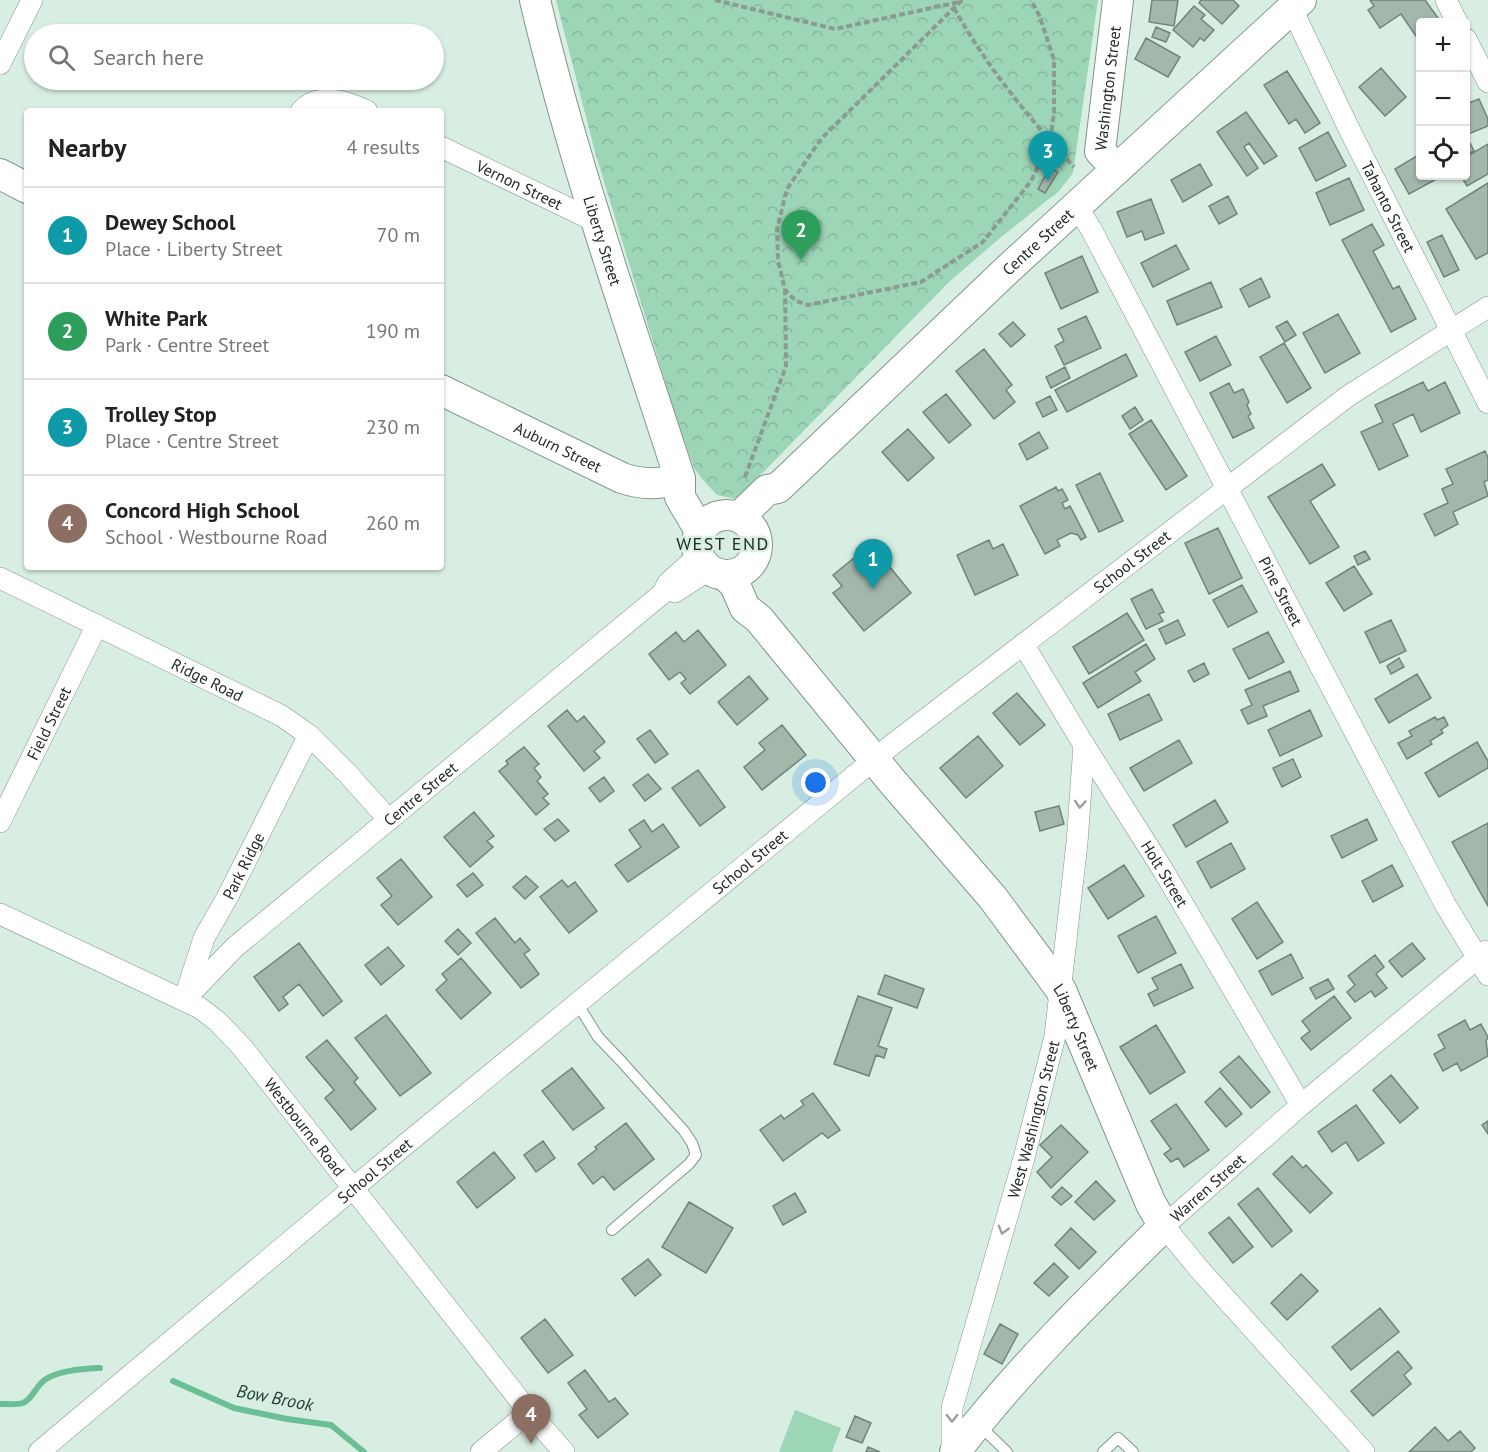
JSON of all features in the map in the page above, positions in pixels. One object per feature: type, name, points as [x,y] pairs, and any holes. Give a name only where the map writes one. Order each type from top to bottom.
[{"type":"street","points":[[0,64],[32,0]]},
{"type":"street","name":"Liberty Street","points":[[536,0],[546,46],[597,222],[680,479],[680,497],[724,545],[751,580],[760,602],[759,619],[874,759],[993,898],[1061,990],[1151,1203],[1164,1226],[1199,1269],[1364,1452]]},
{"type":"street","name":"Washington Street","points":[[1117,169],[1100,151],[1118,0]]},
{"type":"street","points":[[1446,0],[1455,18]]},
{"type":"street","name":"Centre Street","points":[[184,1000],[235,947],[388,820],[663,593],[676,592],[724,545],[768,490],[778,488],[1007,270],[1296,4]]},
{"type":"street","name":"Tahanto Street","points":[[1296,4],[1350,131],[1488,403]]},
{"type":"street","points":[[1470,47],[1488,82]]},
{"type":"street","points":[[307,106],[338,100],[360,108]]},
{"type":"street","name":"Vernon Street","points":[[444,148],[597,222]]},
{"type":"street","points":[[0,174],[24,186]]},
{"type":"street","name":"Pine Street","points":[[1077,207],[1095,236],[1445,904],[1484,961]]},
{"type":"street","name":"School Street","points":[[39,1452],[274,1252],[354,1190],[406,1144],[874,759],[1348,396],[1488,307]]},
{"type":"street","name":"Auburn Street","points":[[444,391],[622,478],[646,484],[664,484],[680,479]]},
{"type":"street","name":"Ridge Road","points":[[0,578],[282,716],[309,735],[347,773],[388,820]]},
{"type":"street","name":"Field Street","points":[[0,822],[97,625]]},
{"type":"street","name":"Holt Street","points":[[1023,644],[1163,870],[1301,1105]]},
{"type":"street","name":"Park Ridge","points":[[184,1000],[204,938],[228,896],[309,735]]},
{"type":"street","name":"West Washington Street","points":[[953,1452],[952,1408],[1024,1158],[1054,1036],[1077,843],[1084,745]]},
{"type":"street","name":"Westbourne Road","points":[[0,914],[184,1000],[200,1008],[217,1021],[242,1047],[529,1412],[564,1452]]},
{"type":"street","name":"Warren Street","points":[[953,1452],[1030,1363],[1164,1226],[1301,1105],[1484,961]]},
{"type":"street","points":[[481,1452],[529,1412]]},
{"type":"lane","points":[[576,1004],[598,1037],[684,1131],[696,1155],[689,1164],[612,1230]]},
{"type":"lane","points":[[977,1423],[1007,1452]]},
{"type":"lane","points":[[1103,1452],[1118,1438],[1133,1452]]},
{"type":"path","points":[[715,0],[835,29],[961,1]]},
{"type":"path","points":[[785,290],[796,301],[808,305],[921,282],[983,242],[1030,181],[1050,141],[1054,113],[1054,60],[1040,17],[1031,0]]},
{"type":"path","points":[[745,482],[746,473],[786,366],[785,290],[776,238],[787,189],[821,139],[961,1]]},
{"type":"path","points":[[954,8],[972,42],[1050,141],[1074,167]]},
{"type":"green space","points":[[556,0],[1098,0],[1073,173],[1059,191],[949,282],[737,499],[717,495],[694,468],[678,424],[595,152]]},
{"type":"green space","points":[[795,1410],[841,1428],[832,1452],[779,1452]]},
{"type":"building","points":[[1152,0],[1178,0],[1174,26],[1149,22]]},
{"type":"building","points":[[1201,0],[1233,0],[1239,6],[1222,24],[1199,3]]},
{"type":"building","points":[[1370,0],[1425,0],[1438,18],[1416,18],[1416,36],[1401,14],[1380,28],[1368,10],[1374,6]]},
{"type":"building","points":[[1194,6],[1205,15],[1201,19],[1214,30],[1204,41],[1200,38],[1193,47],[1173,30]]},
{"type":"building","points":[[1156,27],[1170,33],[1166,42],[1152,37]]},
{"type":"building","points":[[1146,38],[1180,57],[1168,77],[1135,59]]},
{"type":"building","points":[[1381,68],[1406,97],[1385,116],[1359,87]]},
{"type":"building","points":[[1287,71],[1320,123],[1305,133],[1296,119],[1289,124],[1264,85]]},
{"type":"building","points":[[1479,99],[1488,119],[1488,126],[1470,133],[1470,126],[1470,102]]},
{"type":"building","points":[[1246,112],[1277,156],[1264,164],[1249,143],[1244,147],[1258,168],[1247,176],[1217,132]]},
{"type":"building","points":[[1328,132],[1346,166],[1316,181],[1299,148]]},
{"type":"building","points":[[1488,144],[1488,174],[1467,186],[1463,180],[1470,180],[1470,155]]},
{"type":"building","points":[[1416,156],[1416,180],[1435,180],[1409,194],[1395,169]]},
{"type":"building","points":[[1200,164],[1212,185],[1183,202],[1171,180]]},
{"type":"building","points":[[1050,168],[1058,172],[1045,193],[1038,189]]},
{"type":"building","points":[[1349,178],[1364,210],[1330,225],[1316,193]]},
{"type":"building","points":[[1488,183],[1488,253],[1476,259],[1446,209]]},
{"type":"building","points":[[1228,196],[1237,214],[1219,224],[1209,206]]},
{"type":"building","points":[[1151,199],[1164,233],[1145,240],[1142,231],[1127,237],[1117,212]]},
{"type":"building","points":[[1372,224],[1384,245],[1373,251],[1393,289],[1399,286],[1416,319],[1391,332],[1342,240]]},
{"type":"building","points":[[1442,235],[1459,270],[1444,277],[1427,242]]},
{"type":"building","points":[[1176,245],[1189,269],[1153,287],[1141,263]]},
{"type":"building","points":[[1082,256],[1098,292],[1061,309],[1045,273]]},
{"type":"building","points":[[1261,278],[1270,297],[1249,307],[1240,289]]},
{"type":"building","points":[[1211,282],[1222,307],[1177,325],[1167,301]]},
{"type":"building","points":[[1338,314],[1360,353],[1325,373],[1303,333]]},
{"type":"building","points":[[1086,316],[1101,348],[1064,365],[1055,346],[1064,341],[1058,329]]},
{"type":"building","points":[[1287,321],[1296,335],[1285,342],[1276,327]]},
{"type":"building","points":[[1013,322],[1025,335],[1011,347],[999,334]]},
{"type":"building","points":[[1216,336],[1231,365],[1200,381],[1185,352]]},
{"type":"building","points":[[1284,343],[1311,388],[1287,403],[1260,357]]},
{"type":"building","points":[[984,349],[1012,385],[1006,390],[1015,402],[994,419],[956,371]]},
{"type":"building","points":[[1126,354],[1137,376],[1067,412],[1055,390]]},
{"type":"building","points":[[1065,367],[1070,378],[1051,388],[1046,377]]},
{"type":"building","points":[[1423,382],[1428,391],[1445,382],[1460,413],[1421,432],[1413,414],[1393,424],[1408,456],[1379,470],[1361,432],[1383,422],[1375,405]]},
{"type":"building","points":[[1229,383],[1234,393],[1243,389],[1249,402],[1247,405],[1251,414],[1248,416],[1254,428],[1233,438],[1210,393]]},
{"type":"building","points":[[946,394],[971,425],[949,443],[923,412]]},
{"type":"building","points":[[1050,396],[1057,410],[1043,417],[1036,403]]},
{"type":"building","points":[[1135,407],[1143,420],[1130,429],[1122,416]]},
{"type":"building","points":[[1151,420],[1187,476],[1166,490],[1129,434]]},
{"type":"building","points":[[908,429],[934,458],[908,481],[882,452]]},
{"type":"building","points":[[1039,432],[1048,448],[1027,460],[1019,444]]},
{"type":"building","points":[[1485,451],[1488,458],[1488,480],[1484,482],[1488,496],[1453,512],[1458,524],[1435,536],[1424,514],[1448,503],[1442,489],[1453,484],[1446,469]]},
{"type":"building","points":[[1322,464],[1335,485],[1310,501],[1339,547],[1310,564],[1268,497]]},
{"type":"building","points":[[1100,473],[1123,521],[1099,532],[1076,485]]},
{"type":"building","points":[[1056,487],[1058,491],[1062,489],[1068,500],[1062,503],[1065,509],[1070,506],[1086,537],[1081,540],[1078,535],[1071,533],[1057,540],[1060,546],[1045,554],[1020,506]]},
{"type":"building","points":[[1218,528],[1242,578],[1209,594],[1185,543]]},
{"type":"building","points":[[989,540],[993,549],[1003,544],[1018,575],[975,595],[957,555]]},
{"type":"building","points":[[871,544],[911,593],[864,631],[833,593],[842,586],[833,575]]},
{"type":"building","points":[[1365,551],[1370,559],[1358,565],[1354,556]]},
{"type":"building","points":[[1354,566],[1372,594],[1344,611],[1326,583]]},
{"type":"building","points":[[1242,585],[1257,612],[1228,627],[1213,600]]},
{"type":"building","points":[[1152,589],[1164,612],[1159,614],[1163,621],[1146,629],[1131,599]]},
{"type":"building","points":[[1127,613],[1144,640],[1089,674],[1073,647]]},
{"type":"building","points":[[1178,620],[1185,635],[1166,644],[1159,629]]},
{"type":"building","points":[[1391,620],[1406,651],[1380,663],[1365,632]]},
{"type":"building","points":[[698,630],[726,665],[690,694],[681,683],[686,679],[680,672],[669,680],[649,654],[676,632],[684,642]]},
{"type":"building","points":[[1268,632],[1284,662],[1249,679],[1233,649]]},
{"type":"building","points":[[1146,644],[1155,659],[1135,672],[1141,681],[1098,708],[1083,683]]},
{"type":"building","points":[[1399,658],[1404,667],[1391,674],[1387,666]]},
{"type":"building","points":[[1204,663],[1209,674],[1194,682],[1188,671]]},
{"type":"building","points":[[1290,671],[1299,691],[1263,706],[1267,716],[1248,724],[1241,710],[1252,705],[1245,690]]},
{"type":"building","points":[[1417,674],[1431,698],[1389,723],[1375,699]]},
{"type":"building","points":[[749,676],[768,699],[737,725],[718,702]]},
{"type":"building","points":[[1017,693],[1045,725],[1020,745],[993,713]]},
{"type":"building","points":[[1149,694],[1162,720],[1120,740],[1108,714]]},
{"type":"building","points":[[567,710],[577,722],[584,716],[605,742],[594,751],[600,758],[584,771],[548,726]]},
{"type":"building","points":[[1310,710],[1322,736],[1280,756],[1268,730]]},
{"type":"building","points":[[1435,717],[1437,720],[1444,717],[1448,725],[1441,730],[1443,733],[1430,741],[1432,744],[1407,759],[1398,743],[1412,736],[1409,731]]},
{"type":"building","points":[[782,725],[806,755],[762,790],[744,767],[765,750],[759,743]]},
{"type":"building","points":[[650,730],[668,754],[655,763],[637,739]]},
{"type":"building","points":[[978,736],[1003,766],[966,798],[940,768]]},
{"type":"building","points":[[1179,740],[1192,763],[1144,791],[1130,768]]},
{"type":"building","points":[[1477,742],[1488,761],[1488,768],[1439,797],[1425,773]]},
{"type":"building","points":[[524,747],[539,764],[534,768],[541,777],[537,781],[548,794],[543,798],[549,804],[536,815],[499,771],[508,764],[506,761]]},
{"type":"building","points":[[1293,759],[1301,777],[1282,787],[1273,768]]},
{"type":"building","points":[[698,770],[725,807],[700,826],[672,788]]},
{"type":"building","points":[[648,774],[661,789],[645,801],[633,785]]},
{"type":"building","points":[[604,777],[614,791],[600,802],[589,788]]},
{"type":"building","points":[[1215,800],[1228,822],[1186,847],[1173,825]]},
{"type":"building","points":[[1059,806],[1064,824],[1040,831],[1035,812]]},
{"type":"building","points":[[474,812],[494,836],[487,841],[493,847],[470,867],[444,837]]},
{"type":"building","points":[[558,819],[569,831],[555,841],[544,829]]},
{"type":"building","points":[[1367,819],[1377,840],[1342,858],[1331,836]]},
{"type":"building","points":[[644,820],[652,832],[663,824],[679,847],[628,882],[615,865],[641,847],[629,830]]},
{"type":"building","points":[[1488,823],[1488,906],[1452,842]]},
{"type":"building","points":[[1231,843],[1245,869],[1211,888],[1197,862]]},
{"type":"building","points":[[401,859],[432,897],[398,925],[381,905],[392,896],[377,878]]},
{"type":"building","points":[[1124,865],[1144,896],[1108,919],[1088,888]]},
{"type":"building","points":[[1392,865],[1403,886],[1373,902],[1362,881]]},
{"type":"building","points":[[473,873],[483,885],[467,897],[457,885]]},
{"type":"building","points":[[526,876],[538,887],[525,899],[513,887]]},
{"type":"building","points":[[562,880],[568,887],[575,882],[597,911],[569,933],[540,897]]},
{"type":"building","points":[[1257,902],[1283,942],[1257,959],[1232,919]]},
{"type":"building","points":[[1156,916],[1176,953],[1138,973],[1118,936]]},
{"type":"building","points":[[495,918],[515,943],[520,938],[530,950],[524,954],[539,974],[521,988],[476,933]]},
{"type":"building","points":[[458,929],[471,943],[458,955],[445,941]]},
{"type":"building","points":[[299,943],[342,1001],[323,1016],[299,984],[283,997],[288,1004],[279,1011],[254,977]]},
{"type":"building","points":[[1412,943],[1425,959],[1402,977],[1389,961]]},
{"type":"building","points":[[388,947],[404,966],[381,985],[365,965]]},
{"type":"building","points":[[1291,954],[1303,978],[1272,995],[1259,971]]},
{"type":"building","points":[[1375,955],[1384,967],[1376,974],[1387,988],[1375,997],[1371,991],[1355,1002],[1347,992],[1355,985],[1348,976]]},
{"type":"building","points":[[461,958],[491,993],[461,1019],[436,990],[447,980],[442,974]]},
{"type":"building","points":[[1181,964],[1193,988],[1154,1006],[1148,994],[1158,989],[1152,978]]},
{"type":"building","points":[[885,975],[924,989],[917,1008],[878,994]]},
{"type":"building","points":[[1328,979],[1334,989],[1316,999],[1310,988]]},
{"type":"building","points":[[858,996],[892,1008],[878,1046],[887,1049],[884,1058],[876,1055],[869,1076],[834,1064]]},
{"type":"building","points":[[1334,996],[1351,1018],[1311,1050],[1301,1038],[1310,1031],[1302,1021]]},
{"type":"building","points":[[386,1015],[431,1073],[400,1096],[355,1038]]},
{"type":"building","points":[[1465,1020],[1470,1030],[1481,1024],[1488,1037],[1486,1041],[1488,1056],[1461,1071],[1457,1063],[1443,1071],[1434,1054],[1445,1048],[1438,1035]]},
{"type":"building","points":[[1156,1025],[1185,1072],[1150,1094],[1120,1047]]},
{"type":"building","points":[[327,1040],[358,1078],[354,1082],[376,1109],[351,1130],[325,1098],[334,1090],[306,1057]]},
{"type":"building","points":[[1239,1056],[1270,1092],[1251,1108],[1220,1072]]},
{"type":"building","points":[[572,1068],[604,1108],[573,1130],[542,1091]]},
{"type":"building","points":[[1391,1075],[1418,1108],[1400,1123],[1373,1090]]},
{"type":"building","points":[[1220,1088],[1242,1114],[1226,1127],[1205,1102]]},
{"type":"building","points":[[813,1093],[840,1130],[828,1138],[822,1133],[783,1161],[760,1130],[781,1115],[784,1119],[804,1105],[801,1101]]},
{"type":"building","points":[[1176,1104],[1209,1150],[1184,1167],[1178,1158],[1171,1162],[1164,1154],[1171,1149],[1151,1121]]},
{"type":"building","points":[[1356,1105],[1384,1143],[1358,1161],[1346,1142],[1332,1152],[1318,1132]]},
{"type":"building","points":[[1488,1121],[1488,1134],[1482,1125]]},
{"type":"building","points":[[626,1123],[654,1159],[614,1190],[603,1176],[593,1184],[578,1164],[597,1149],[595,1147]]},
{"type":"building","points":[[1061,1125],[1088,1152],[1051,1188],[1037,1172],[1052,1157],[1040,1145]]},
{"type":"building","points":[[543,1141],[555,1158],[536,1172],[524,1155]]},
{"type":"building","points":[[494,1152],[515,1178],[477,1208],[457,1182]]},
{"type":"building","points":[[1292,1156],[1303,1168],[1306,1165],[1332,1193],[1310,1213],[1273,1174]]},
{"type":"building","points":[[1096,1181],[1115,1201],[1094,1220],[1075,1202]]},
{"type":"building","points":[[1062,1187],[1072,1196],[1061,1205],[1052,1197]]},
{"type":"building","points":[[1258,1188],[1292,1231],[1272,1247],[1238,1204]]},
{"type":"building","points":[[795,1193],[806,1212],[783,1225],[773,1206]]},
{"type":"building","points":[[689,1202],[733,1228],[706,1273],[662,1247]]},
{"type":"building","points":[[1229,1217],[1253,1247],[1233,1263],[1209,1233]]},
{"type":"building","points":[[1071,1228],[1096,1252],[1079,1269],[1055,1245]]},
{"type":"building","points":[[648,1259],[661,1275],[635,1296],[622,1279]]},
{"type":"building","points":[[1054,1263],[1068,1277],[1049,1296],[1034,1283]]},
{"type":"building","points":[[1301,1274],[1318,1291],[1287,1320],[1271,1303]]},
{"type":"building","points":[[1380,1308],[1399,1332],[1351,1370],[1332,1347]]},
{"type":"building","points":[[545,1319],[573,1355],[548,1373],[521,1338]]},
{"type":"building","points":[[1000,1324],[1018,1334],[1002,1364],[984,1354]]},
{"type":"building","points":[[1398,1351],[1412,1368],[1404,1375],[1411,1384],[1373,1416],[1351,1391]]},
{"type":"building","points":[[585,1370],[609,1402],[615,1398],[628,1414],[598,1438],[579,1415],[587,1409],[568,1383]]},
{"type":"building","points":[[855,1416],[871,1423],[862,1443],[846,1437]]},
{"type":"building","points":[[1435,1427],[1448,1441],[1460,1431],[1475,1448],[1471,1452],[1409,1452]]},
{"type":"building","points":[[868,1447],[880,1452],[866,1452]]},
{"type":"waterway","name":"Bow Brook","points":[[0,1404],[23,1403],[46,1379],[52,1376],[72,1370],[100,1368]]},
{"type":"waterway","name":"Bow Brook","points":[[173,1381],[234,1408],[331,1425],[364,1452]]},
{"type":"place","name":"Trolley Stop","points":[[1048,181]]},
{"type":"place","name":"White Park","points":[[801,260]]},
{"type":"place","name":"Dewey School","points":[[873,589]]},
{"type":"place","name":"Concord High School","points":[[531,1444]]},
{"type":"district","name":"WEST END","points":[[723,544]]}]
